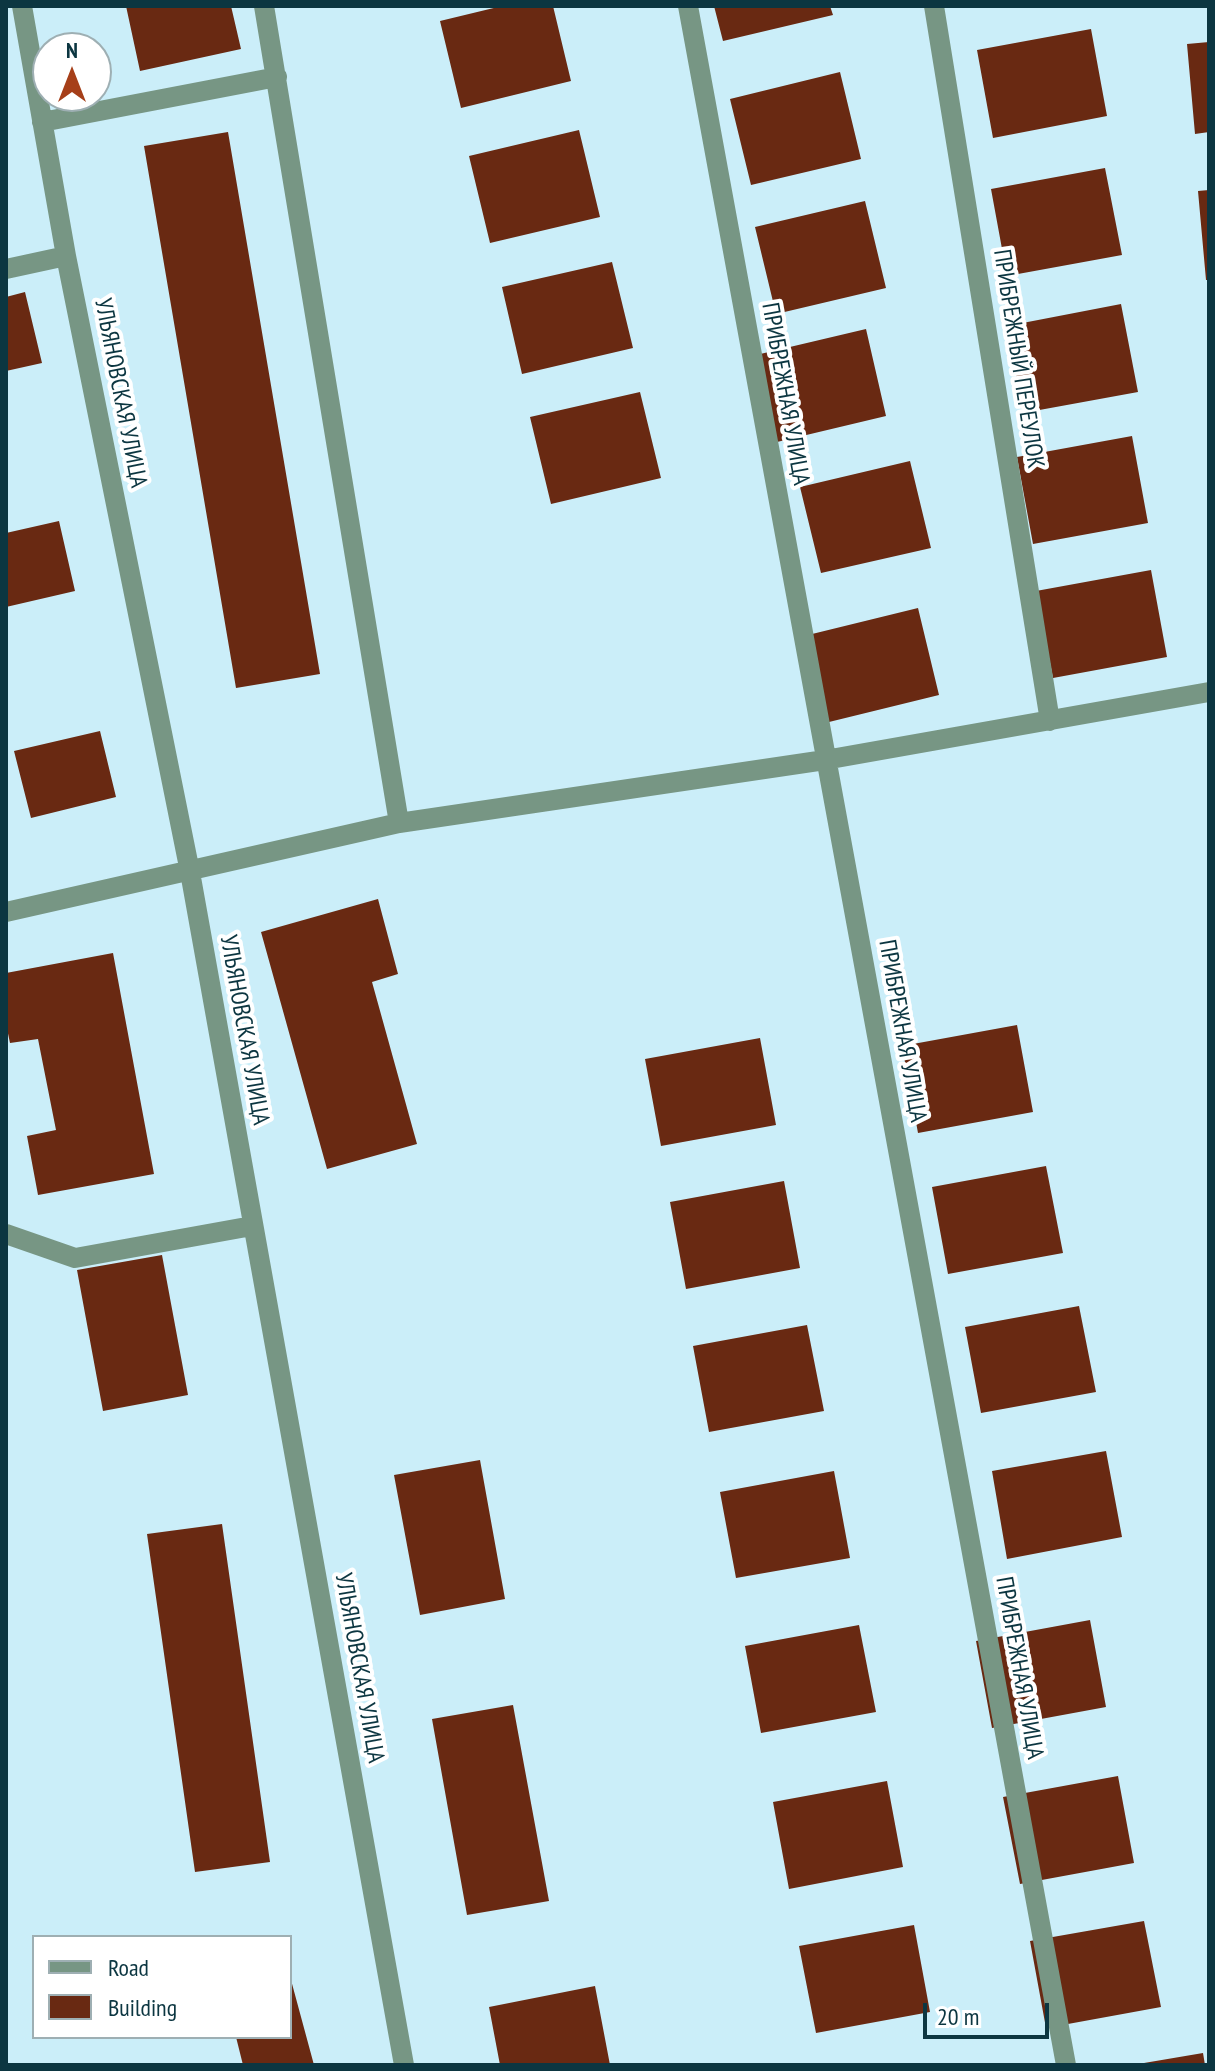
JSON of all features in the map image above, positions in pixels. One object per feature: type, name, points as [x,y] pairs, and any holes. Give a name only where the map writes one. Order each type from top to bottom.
[{"type":"street","name":"УЛЬЯНОВСКАЯ УЛИЦА","points":[[22,6],[66,256],[190,872],[404,2065]]},
{"type":"street","points":[[264,6],[399,823]]},
{"type":"street","name":"ПРИБРЕЖНАЯ УЛИЦА","points":[[688,6],[1066,2065]]},
{"type":"street","name":"ПРИБРЕЖНЫЙ ПЕРЕУЛОК","points":[[934,6],[1050,721]]},
{"type":"street","points":[[42,122],[277,77]]},
{"type":"street","points":[[6,269],[66,256]]},
{"type":"street","points":[[6,912],[399,823],[825,760],[1209,692]]},
{"type":"street","points":[[6,1234],[75,1258],[252,1226]]},
{"type":"building","points":[[126,6],[231,6],[241,49],[140,71]]},
{"type":"building","points":[[502,6],[553,6],[571,81],[461,108],[440,21]]},
{"type":"building","points":[[714,6],[830,6],[833,15],[723,41]]},
{"type":"building","points":[[1091,29],[1107,116],[993,138],[977,50]]},
{"type":"building","points":[[1209,42],[1209,132],[1195,134],[1187,44]]},
{"type":"building","points":[[840,72],[861,159],[751,185],[730,99]]},
{"type":"building","points":[[579,130],[600,217],[490,243],[469,156]]},
{"type":"building","points":[[228,132],[320,674],[236,688],[144,146]]},
{"type":"building","points":[[1105,168],[1122,255],[1007,276],[991,189]]},
{"type":"building","points":[[1209,190],[1209,280],[1206,280],[1198,191]]},
{"type":"building","points":[[865,201],[886,288],[776,314],[755,227]]},
{"type":"building","points":[[612,262],[633,348],[522,374],[502,287]]},
{"type":"building","points":[[25,292],[42,363],[6,371],[6,297]]},
{"type":"building","points":[[1121,304],[1138,392],[1023,413],[1007,326]]},
{"type":"building","points":[[866,329],[886,416],[777,442],[756,355]]},
{"type":"building","points":[[640,392],[661,478],[551,504],[530,417]]},
{"type":"building","points":[[1132,436],[1148,523],[1033,544],[1017,457]]},
{"type":"building","points":[[910,461],[931,548],[821,573],[800,487]]},
{"type":"building","points":[[59,521],[75,591],[6,607],[6,533]]},
{"type":"building","points":[[1151,570],[1167,657],[1053,678],[1036,591]]},
{"type":"building","points":[[918,608],[939,695],[829,722],[808,635]]},
{"type":"building","points":[[100,731],[116,797],[31,818],[14,751]]},
{"type":"building","points":[[378,899],[398,974],[372,982],[417,1144],[327,1169],[261,932]]},
{"type":"building","points":[[113,953],[154,1174],[38,1195],[27,1136],[56,1130],[38,1039],[10,1043],[6,1024],[6,973]]},
{"type":"building","points":[[1017,1025],[1033,1112],[918,1133],[902,1046]]},
{"type":"building","points":[[760,1038],[776,1125],[661,1146],[645,1059]]},
{"type":"building","points":[[1046,1166],[1063,1253],[948,1274],[932,1187]]},
{"type":"building","points":[[784,1181],[800,1268],[686,1289],[670,1202]]},
{"type":"building","points":[[162,1255],[188,1395],[103,1411],[77,1270]]},
{"type":"building","points":[[1079,1306],[1096,1392],[981,1413],[965,1327]]},
{"type":"building","points":[[807,1325],[824,1411],[709,1432],[693,1346]]},
{"type":"building","points":[[1106,1451],[1122,1537],[1007,1559],[992,1471]]},
{"type":"building","points":[[480,1460],[505,1599],[420,1615],[394,1475]]},
{"type":"building","points":[[834,1471],[850,1558],[736,1578],[720,1492]]},
{"type":"building","points":[[222,1524],[270,1862],[195,1872],[147,1534]]},
{"type":"building","points":[[1090,1620],[1106,1707],[992,1728],[976,1641]]},
{"type":"building","points":[[859,1625],[876,1712],[761,1733],[745,1646]]},
{"type":"building","points":[[513,1705],[549,1901],[467,1915],[432,1719]]},
{"type":"building","points":[[1118,1776],[1134,1863],[1020,1884],[1003,1797]]},
{"type":"building","points":[[887,1781],[903,1867],[789,1889],[773,1802]]},
{"type":"building","points":[[1144,1921],[1161,2007],[1046,2028],[1030,1941]]},
{"type":"building","points":[[914,1925],[930,2012],[816,2033],[799,1946]]},
{"type":"building","points":[[292,1984],[314,2065],[243,2065],[236,2039],[292,2039]]},
{"type":"building","points":[[595,1986],[610,2065],[500,2065],[489,2007]]},
{"type":"building","points":[[1203,2053],[1205,2065],[1144,2065],[1144,2063]]}]
